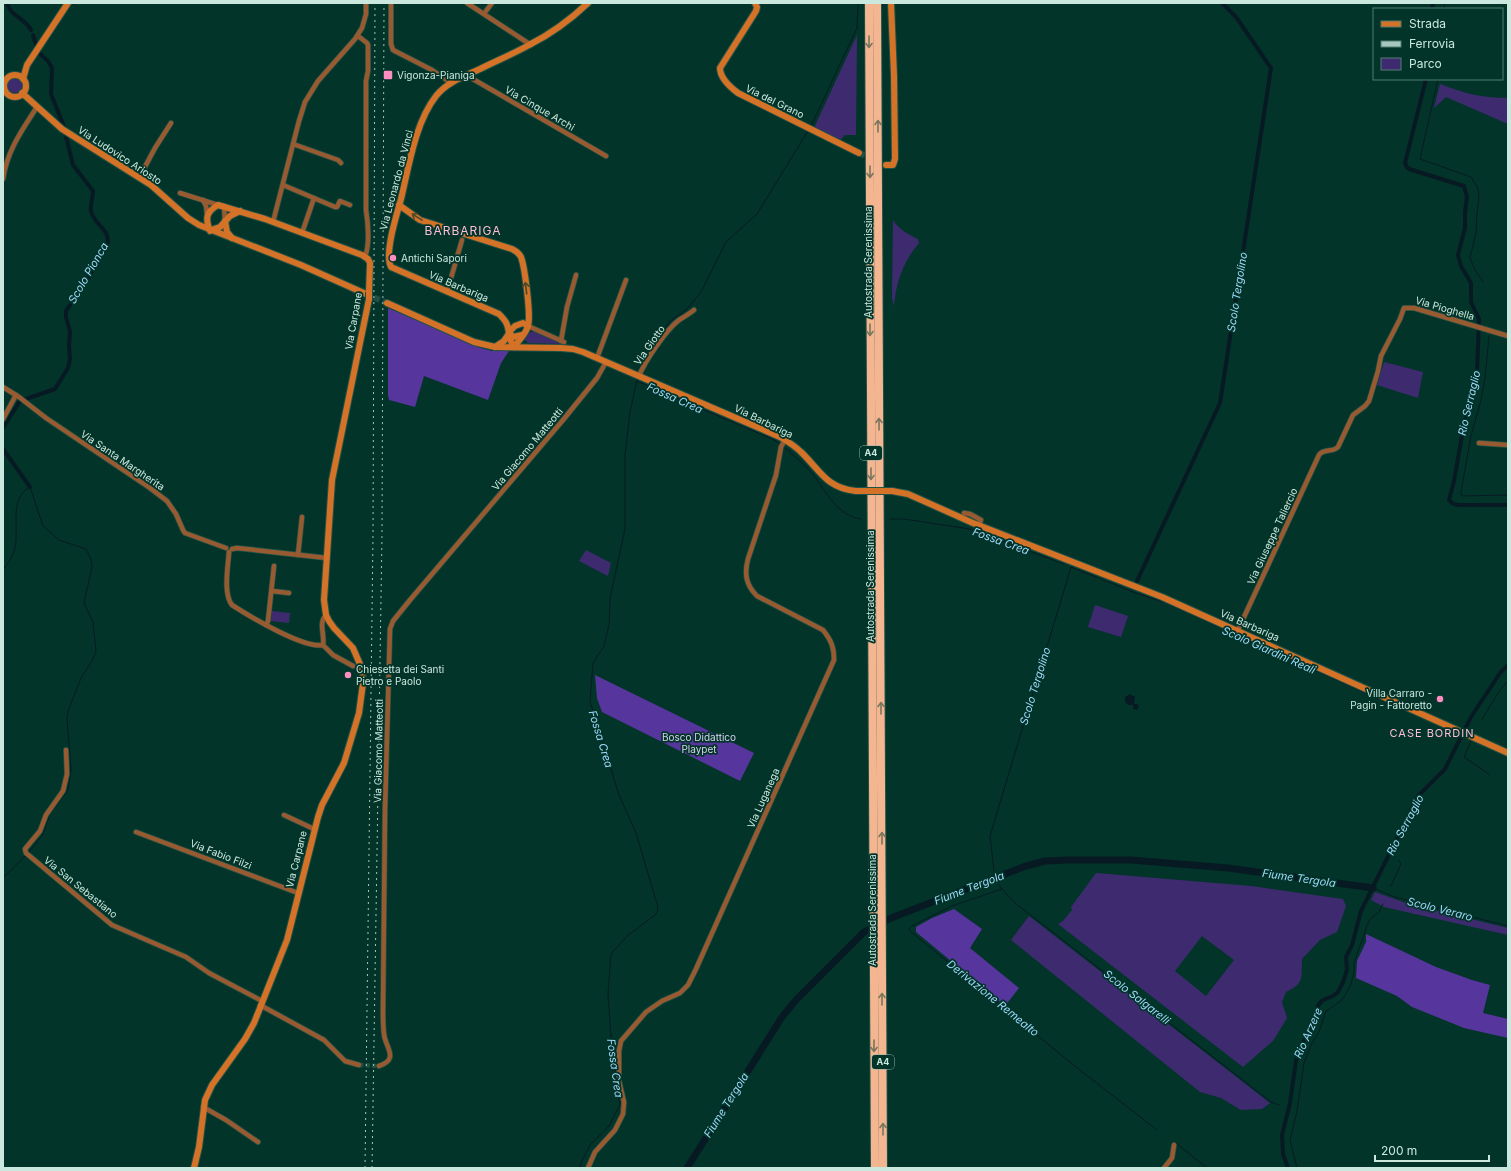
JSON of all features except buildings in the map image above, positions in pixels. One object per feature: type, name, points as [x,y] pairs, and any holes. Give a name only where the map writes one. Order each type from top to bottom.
[{"type":"highway","name":"Autostrada Serenissima","points":[[869,3],[875,1168]]},
{"type":"highway","name":"Autostrada Serenissima","points":[[877,3],[883,1168]]},
{"type":"street","points":[[27,65],[8,78],[4,84],[5,90],[10,95],[16,96],[22,93],[25,86],[23,79],[27,65],[68,3]]},
{"type":"street","points":[[273,222],[302,110],[318,81],[358,36],[365,22],[366,3]]},
{"type":"street","points":[[391,3],[392,50],[432,70],[451,83]]},
{"type":"street","points":[[467,3],[531,44]]},
{"type":"street","points":[[486,11],[492,3]]},
{"type":"street","name":"Via Leonardo da Vinci","points":[[390,267],[389,258],[391,240],[415,141],[423,120],[437,95],[451,83],[531,44],[562,25],[588,3]]},
{"type":"street","name":"Via del Grano","points":[[755,3],[757,7],[756,11],[720,68],[720,72],[724,79],[738,93],[859,153]]},
{"type":"street","points":[[886,165],[893,165],[895,159],[891,3]]},
{"type":"street","name":"Via Carpane","points":[[194,1168],[199,1147],[205,1100],[212,1085],[245,1039],[254,1023],[286,940],[314,829],[322,805],[346,757],[360,713],[363,683],[362,669],[353,648],[334,628],[326,615],[324,600],[331,489],[334,466],[368,294],[370,263],[365,256],[367,248],[366,80],[368,71],[368,46],[367,43],[358,36]]},
{"type":"street","points":[[14,75],[23,79]]},
{"type":"street","name":"Via Cinque Archi","points":[[466,76],[606,156]]},
{"type":"street","name":"Via Ludovico Ariosto","points":[[22,93],[62,129],[151,185],[195,223],[210,231],[301,265],[368,294]]},
{"type":"street","points":[[3,179],[13,144],[37,107]]},
{"type":"street","points":[[139,178],[154,148],[171,123]]},
{"type":"street","points":[[293,144],[338,160],[341,163]]},
{"type":"street","points":[[283,185],[335,208],[340,201],[350,204]]},
{"type":"street","points":[[180,193],[273,222],[365,256]]},
{"type":"street","points":[[302,233],[314,198]]},
{"type":"street","points":[[203,200],[206,206],[210,231],[220,227],[234,213],[240,211]]},
{"type":"street","points":[[399,205],[420,220],[512,249],[519,254],[522,259],[529,315],[528,326],[514,347]]},
{"type":"street","points":[[195,223],[204,222],[210,211],[221,206]]},
{"type":"street","points":[[221,206],[227,232],[232,238]]},
{"type":"street","points":[[448,292],[462,240]]},
{"type":"street","name":"Via Barbariga","points":[[390,267],[499,314],[507,322],[514,347]]},
{"type":"street","points":[[495,347],[504,341],[517,324],[523,323],[562,341],[567,307],[576,275]]},
{"type":"street","points":[[597,358],[626,280]]},
{"type":"street","name":"Via Barbariga","points":[[387,303],[474,342],[495,347],[573,349],[597,358],[785,440],[802,452],[830,482],[842,489],[856,491],[892,491],[908,494],[979,525],[1156,594],[1508,753]]},
{"type":"street","name":"Via Pioghella","points":[[1323,451],[1334,450],[1338,446],[1353,415],[1369,401],[1381,356],[1404,308],[1414,308],[1508,336]]},
{"type":"street","name":"Via Giotto","points":[[639,376],[645,364],[669,330],[679,320],[694,310]]},
{"type":"street","points":[[509,333],[513,336],[522,336]]},
{"type":"street","points":[[522,336],[525,343],[531,347]]},
{"type":"street","name":"Via Giacomo Matteotti","points":[[379,1066],[384,1064],[389,1059],[391,1053],[384,1033],[383,1011],[390,629],[393,621],[410,600],[597,378],[606,362]]},
{"type":"street","name":"Via Santa Margherita","points":[[3,387],[24,400],[46,418],[167,501],[172,507],[185,533],[229,550],[237,548],[327,558]]},
{"type":"street","points":[[3,418],[18,396]]},
{"type":"street","name":"Via Luganega","points":[[588,1168],[595,1152],[615,1130],[623,1114],[624,1102],[619,1081],[619,1051],[621,1040],[646,1012],[662,1001],[680,993],[688,985],[703,955],[834,660],[834,648],[829,637],[823,630],[757,596],[749,587],[746,580],[745,567],[776,475],[785,440]]},
{"type":"street","points":[[1479,443],[1508,445]]},
{"type":"street","name":"Via Giuseppe Taliercio","points":[[1238,630],[1319,455],[1323,451]]},
{"type":"street","name":"Via Barbariga","points":[[964,514],[970,514],[980,520],[979,525]]},
{"type":"street","points":[[298,555],[302,517]]},
{"type":"street","points":[[229,550],[227,589],[230,602],[266,625],[304,642],[313,645],[323,645],[333,655],[353,666]]},
{"type":"street","points":[[266,625],[272,591],[274,566]]},
{"type":"street","points":[[272,591],[289,593]]},
{"type":"street","name":"Via Carpane","points":[[323,645],[322,623],[326,615]]},
{"type":"street","name":"Via San Sebastiano","points":[[66,750],[67,778],[63,792],[46,815],[40,831],[25,849],[26,853],[112,925],[186,957],[209,973],[261,1003]]},
{"type":"street","points":[[284,815],[314,829]]},
{"type":"street","name":"Via Fabio Filzi","points":[[136,832],[298,893]]},
{"type":"street","points":[[261,1003],[324,1040],[345,1061],[359,1065]]},
{"type":"street","points":[[203,1107],[226,1120],[258,1142]]},
{"type":"street","points":[[1164,1168],[1172,1158],[1174,1146]]},
{"type":"green space","points":[[857,35],[856,135],[845,135],[839,141],[814,128]]},
{"type":"green space","points":[[12,77],[18,77],[23,82],[21,91],[18,93],[12,93],[7,88],[7,82]]},
{"type":"green space","points":[[1440,84],[1473,94],[1508,98],[1508,124],[1446,97],[1434,108]]},
{"type":"green space","points":[[893,220],[901,229],[918,239],[919,243],[913,250],[901,273],[896,289],[894,306],[892,298]]},
{"type":"green space","points":[[388,308],[481,348],[492,351],[509,351],[501,363],[488,400],[424,376],[415,407],[389,400]]},
{"type":"green space","points":[[534,331],[561,342],[562,344],[528,343],[525,340],[526,334]]},
{"type":"green space","points":[[1384,362],[1423,372],[1418,398],[1377,385]]},
{"type":"green space","points":[[586,550],[611,563],[608,576],[579,561]]},
{"type":"green space","points":[[1095,605],[1128,616],[1121,637],[1088,627]]},
{"type":"green space","points":[[272,611],[290,613],[289,623],[271,621]]},
{"type":"green space","name":"Bosco Didattico Playpet","points":[[595,675],[754,753],[740,781],[602,712],[597,698]]},
{"type":"green space","points":[[1096,873],[1251,886],[1343,899],[1346,906],[1337,932],[1320,940],[1302,959],[1301,979],[1296,986],[1286,992],[1282,1002],[1287,1018],[1273,1041],[1243,1067],[1058,924],[1063,921],[1072,910],[1071,907]],"holes":[[[1202,936],[1234,960],[1206,996],[1175,971]]]},
{"type":"green space","points":[[1375,892],[1409,904],[1508,928],[1508,935],[1384,907],[1371,900]]},
{"type":"green space","points":[[954,909],[982,929],[970,948],[1019,988],[1005,1006],[916,932],[916,927],[932,918]]},
{"type":"green space","points":[[1029,916],[1270,1103],[1262,1109],[1241,1110],[1221,1098],[1200,1092],[1011,940]]},
{"type":"green space","points":[[1366,934],[1436,967],[1490,985],[1483,1013],[1508,1019],[1508,1038],[1464,1028],[1412,1007],[1397,996],[1356,978],[1357,961],[1366,942]]},
{"type":"water","points":[[1130,694],[1135,697],[1134,704],[1139,706],[1137,710],[1133,709],[1133,705],[1128,705],[1125,702],[1125,697]]},
{"type":"waterway","name":"Scolo Pionca","points":[[7,3],[11,11],[31,30]]},
{"type":"waterway","points":[[811,126],[857,28],[858,3]]},
{"type":"waterway","name":"Scolo Tergolino","points":[[1137,581],[1220,403],[1271,68],[1236,17],[1222,3]]},
{"type":"waterway","name":"Rio Serraglio","points":[[1432,8],[1433,3]]},
{"type":"waterway","points":[[1444,8],[1445,3]]},
{"type":"waterway","name":"Scolo Pionca","points":[[3,428],[20,401],[55,389],[68,368],[70,359],[70,332],[66,311],[86,282],[107,245],[108,240],[105,231],[92,216],[91,206],[93,191],[73,165],[63,124],[51,94],[52,68],[48,61],[38,52],[33,35]]},
{"type":"waterway","name":"Rio Serraglio","points":[[1426,80],[1405,163],[1409,169],[1464,186],[1467,197],[1465,228],[1458,255],[1461,266],[1471,283],[1471,302],[1479,319],[1477,373],[1463,430],[1449,500],[1457,505],[1508,505]]},
{"type":"waterway","points":[[1438,80],[1420,159],[1471,177],[1478,188],[1479,198],[1476,233],[1470,258],[1475,270],[1483,282]]},
{"type":"waterway","points":[[655,344],[670,321],[687,309],[701,292],[726,242],[757,214],[808,131]]},
{"type":"waterway","points":[[1489,336],[1485,378],[1481,400],[1471,436],[1461,495],[1508,495]]},
{"type":"waterway","points":[[639,369],[644,361]]},
{"type":"waterway","name":"Fossa Crea","points":[[580,1168],[590,1145],[609,1126],[620,1105],[611,1038],[608,994],[611,954],[627,936],[655,915],[658,910],[636,833],[619,795],[590,701],[593,663],[604,646],[609,625],[610,598],[625,529],[625,455],[630,412],[637,380]]},
{"type":"waterway","name":"Fossa Crea","points":[[637,381],[779,443]]},
{"type":"waterway","name":"Fossa Crea","points":[[785,448],[810,471],[838,507],[852,517],[861,519]]},
{"type":"waterway","name":"Scolo Pionca","points":[[3,449],[30,487]]},
{"type":"waterway","points":[[3,570],[11,559],[16,543],[16,516],[19,500],[23,493],[30,487],[43,526],[59,540],[86,549],[91,559],[92,567],[84,603],[93,622],[96,652],[81,678],[68,711],[67,719],[71,769],[68,790],[50,814],[42,836],[29,852]]},
{"type":"waterway","name":"Fossa Crea","points":[[890,519],[904,519],[970,529],[1064,564]]},
{"type":"waterway","name":"Scolo Tergolino","points":[[994,871],[990,836],[1071,567],[1133,592],[1166,603],[1405,711]]},
{"type":"waterway","name":"Rio Arzere","points":[[1288,1168],[1283,1154],[1282,1135],[1290,1103],[1296,1061],[1302,1044],[1311,1029],[1319,1004],[1323,1000],[1338,992],[1343,982],[1347,970],[1346,957],[1352,945],[1361,911],[1418,796],[1445,769],[1471,717],[1500,673],[1508,665]]},
{"type":"waterway","points":[[1482,719],[1500,690],[1508,681]]},
{"type":"waterway","name":"Scolo Giardini Reali","points":[[1471,741],[1464,757],[1490,775]]},
{"type":"waterway","name":"Rio Serraglio","points":[[1389,854],[1394,857]]},
{"type":"waterway","points":[[3,878],[25,856]]},
{"type":"waterway","name":"Fiume Tergola","points":[[687,1168],[782,1017],[796,1000],[864,932],[891,918],[1026,866],[1045,861],[1131,860],[1228,868],[1373,888]]},
{"type":"waterway","points":[[1391,886],[1401,864],[1399,860]]},
{"type":"waterway","name":"Scolo Salgarelli","points":[[999,885],[1015,903],[1271,1102],[1279,1105]]},
{"type":"waterway","name":"Scolo Veraro","points":[[1373,888],[1395,897],[1508,926]]},
{"type":"waterway","name":"Derivazione Remealto","points":[[1002,889],[952,906],[912,926],[909,929],[1071,1063],[1157,1130]]},
{"type":"waterway","points":[[1297,1168],[1290,1140],[1297,1111],[1304,1063],[1311,1045],[1319,1032],[1326,1011],[1341,1001],[1350,987],[1354,973],[1354,963],[1367,926],[1370,919],[1379,912],[1383,904]]},
{"type":"waterway","name":"Derivazione Remealto","points":[[1176,1143],[1207,1168]]},
{"type":"tunnel","points":[[859,153],[886,165]]},
{"type":"tunnel","points":[[366,294],[387,303]]},
{"type":"tunnel","points":[[359,1065],[379,1066]]},
{"type":"railway","points":[[365,1168],[373,535],[375,3]]},
{"type":"railway","points":[[372,1168],[382,535],[384,3]]},
{"type":"place","name":"Vigonza-Pianiga","points":[[388,75]]},
{"type":"place","name":"Antichi Sapori","points":[[393,258]]},
{"type":"place","name":"Chiesetta dei Santi Pietro e Paolo","points":[[348,675]]},
{"type":"place","name":"Villa Carraro - Pagin - Fattoretto","points":[[1440,699]]},
{"type":"district","name":"BARBARIGA","points":[[463,231]]},
{"type":"district","name":"CASE BORDIN","points":[[1432,733]]}]
